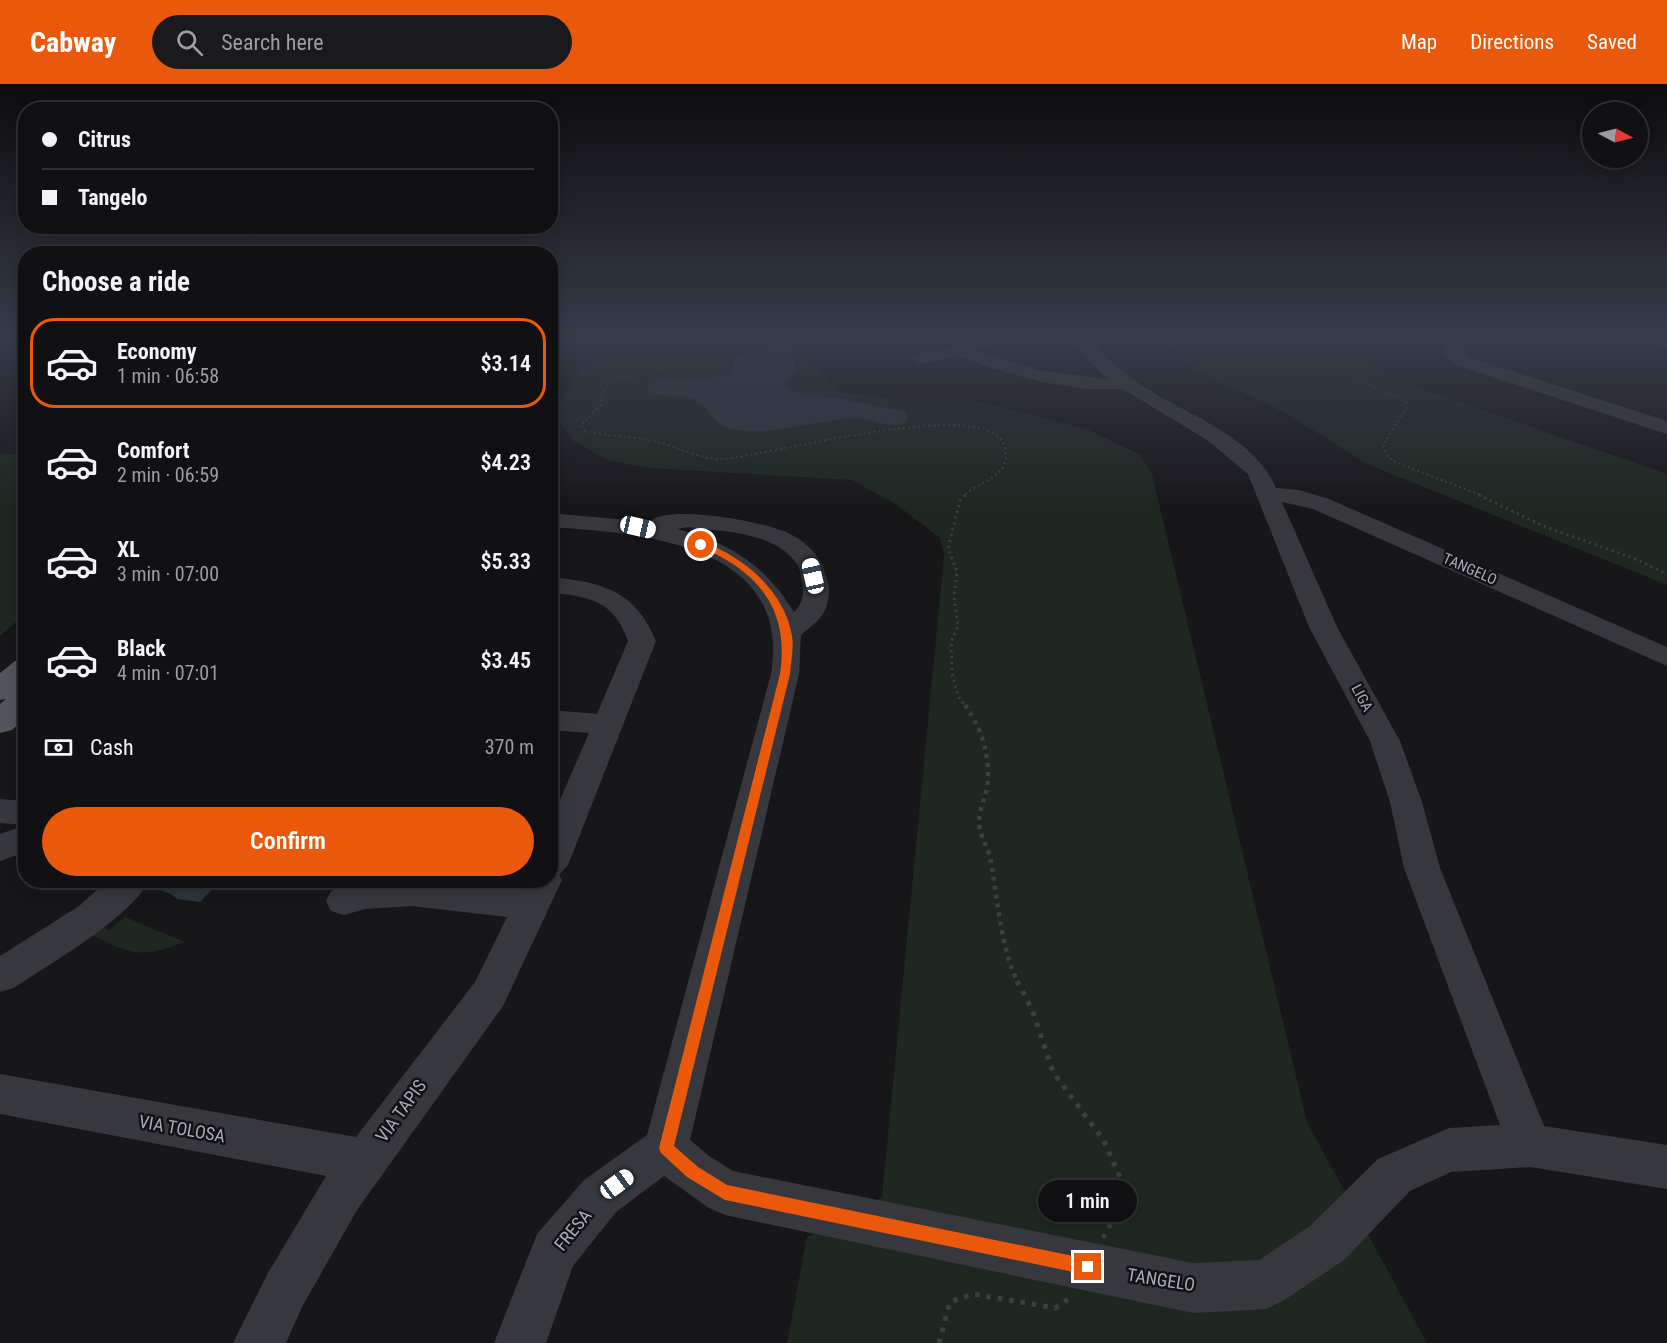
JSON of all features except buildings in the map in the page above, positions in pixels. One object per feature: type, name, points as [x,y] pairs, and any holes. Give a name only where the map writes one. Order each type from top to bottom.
[{"type":"main road","points":[[0,690],[18,675]]},
{"type":"main road","points":[[0,722],[18,706]]},
{"type":"street","name":"LIGA","points":[[1145,394],[1240,451],[1258,471],[1323,627],[1385,741],[1406,802],[1422,868],[1530,1145]]},
{"type":"street","points":[[1562,394],[1667,428]]},
{"type":"street","name":"TANGELO","points":[[1268,494],[1299,497],[1321,504],[1667,657]]},
{"type":"street","points":[[638,527],[688,520],[757,530],[784,540],[810,562],[817,590],[812,610],[787,634]]},
{"type":"street","points":[[558,521],[638,527],[684,538],[718,552],[752,574],[775,601],[787,634],[789,650],[785,674],[666,1148]]},
{"type":"street","points":[[558,586],[602,593],[621,604],[637,620],[642,640],[636,660],[558,846]]},
{"type":"street","points":[[558,721],[609,725]]},
{"type":"street","points":[[0,811],[18,812]]},
{"type":"street","points":[[0,848],[18,841]]},
{"type":"street","points":[[0,976],[92,916],[123,888]]},
{"type":"street","points":[[344,901],[373,892],[538,893]]},
{"type":"street","name":"VIA TAPIS","points":[[259,1343],[340,1194],[489,994],[538,893]]},
{"type":"street","name":"VIA TOLOSA","points":[[0,1094],[364,1161]]},
{"type":"street","name":"TANGELO","points":[[666,1148],[693,1172],[725,1192],[1193,1288],[1266,1284],[1327,1243],[1395,1175],[1449,1150],[1530,1145],[1667,1167]]},
{"type":"street","name":"FRESA","points":[[520,1343],[554,1251],[600,1196],[666,1148]]},
{"type":"path","points":[[602,394],[600,405],[581,425],[585,431],[655,441],[718,459],[871,432],[939,424],[987,432],[1003,442],[1006,450],[1005,461],[992,480],[968,491],[960,501],[948,548],[957,572],[954,597],[958,626],[951,642],[952,673],[958,696],[978,723],[984,738],[987,787],[980,808],[979,825],[989,854],[1014,976],[1032,1009],[1053,1072],[1104,1142],[1127,1193],[1073,1296],[1054,1308],[973,1294],[950,1302],[939,1343]]},
{"type":"path","points":[[1387,394],[1407,404],[1383,445],[1387,456],[1395,462],[1485,497],[1543,526],[1633,558],[1667,574]]},
{"type":"shaded area","points":[[565,394],[852,394],[900,400],[967,400],[1089,430],[1139,454],[1152,474],[1307,1122],[1427,1343],[787,1343],[807,1237],[882,1197],[944,556],[940,538],[897,505],[852,480],[650,468],[609,461],[574,441],[558,421],[558,404]]},
{"type":"shaded area","points":[[659,394],[800,394],[902,411],[907,414],[907,420],[902,424],[890,425],[859,418],[843,419],[762,431],[746,431],[724,427],[696,400]]},
{"type":"shaded area","points":[[1245,394],[1436,394],[1667,474],[1667,585],[1367,464],[1289,415]]},
{"type":"shaded area","points":[[0,453],[18,454],[18,620],[0,636]]},
{"type":"shaded area","points":[[162,888],[213,888],[200,902],[177,899],[160,890]]},
{"type":"shaded area","points":[[125,917],[185,942],[147,953],[118,947],[92,935],[102,927],[110,930]]},
{"type":"route","points":[[701,545],[718,552],[752,574],[775,601],[787,634],[789,650],[785,674],[666,1148],[693,1172],[725,1192],[1088,1267]]}]
